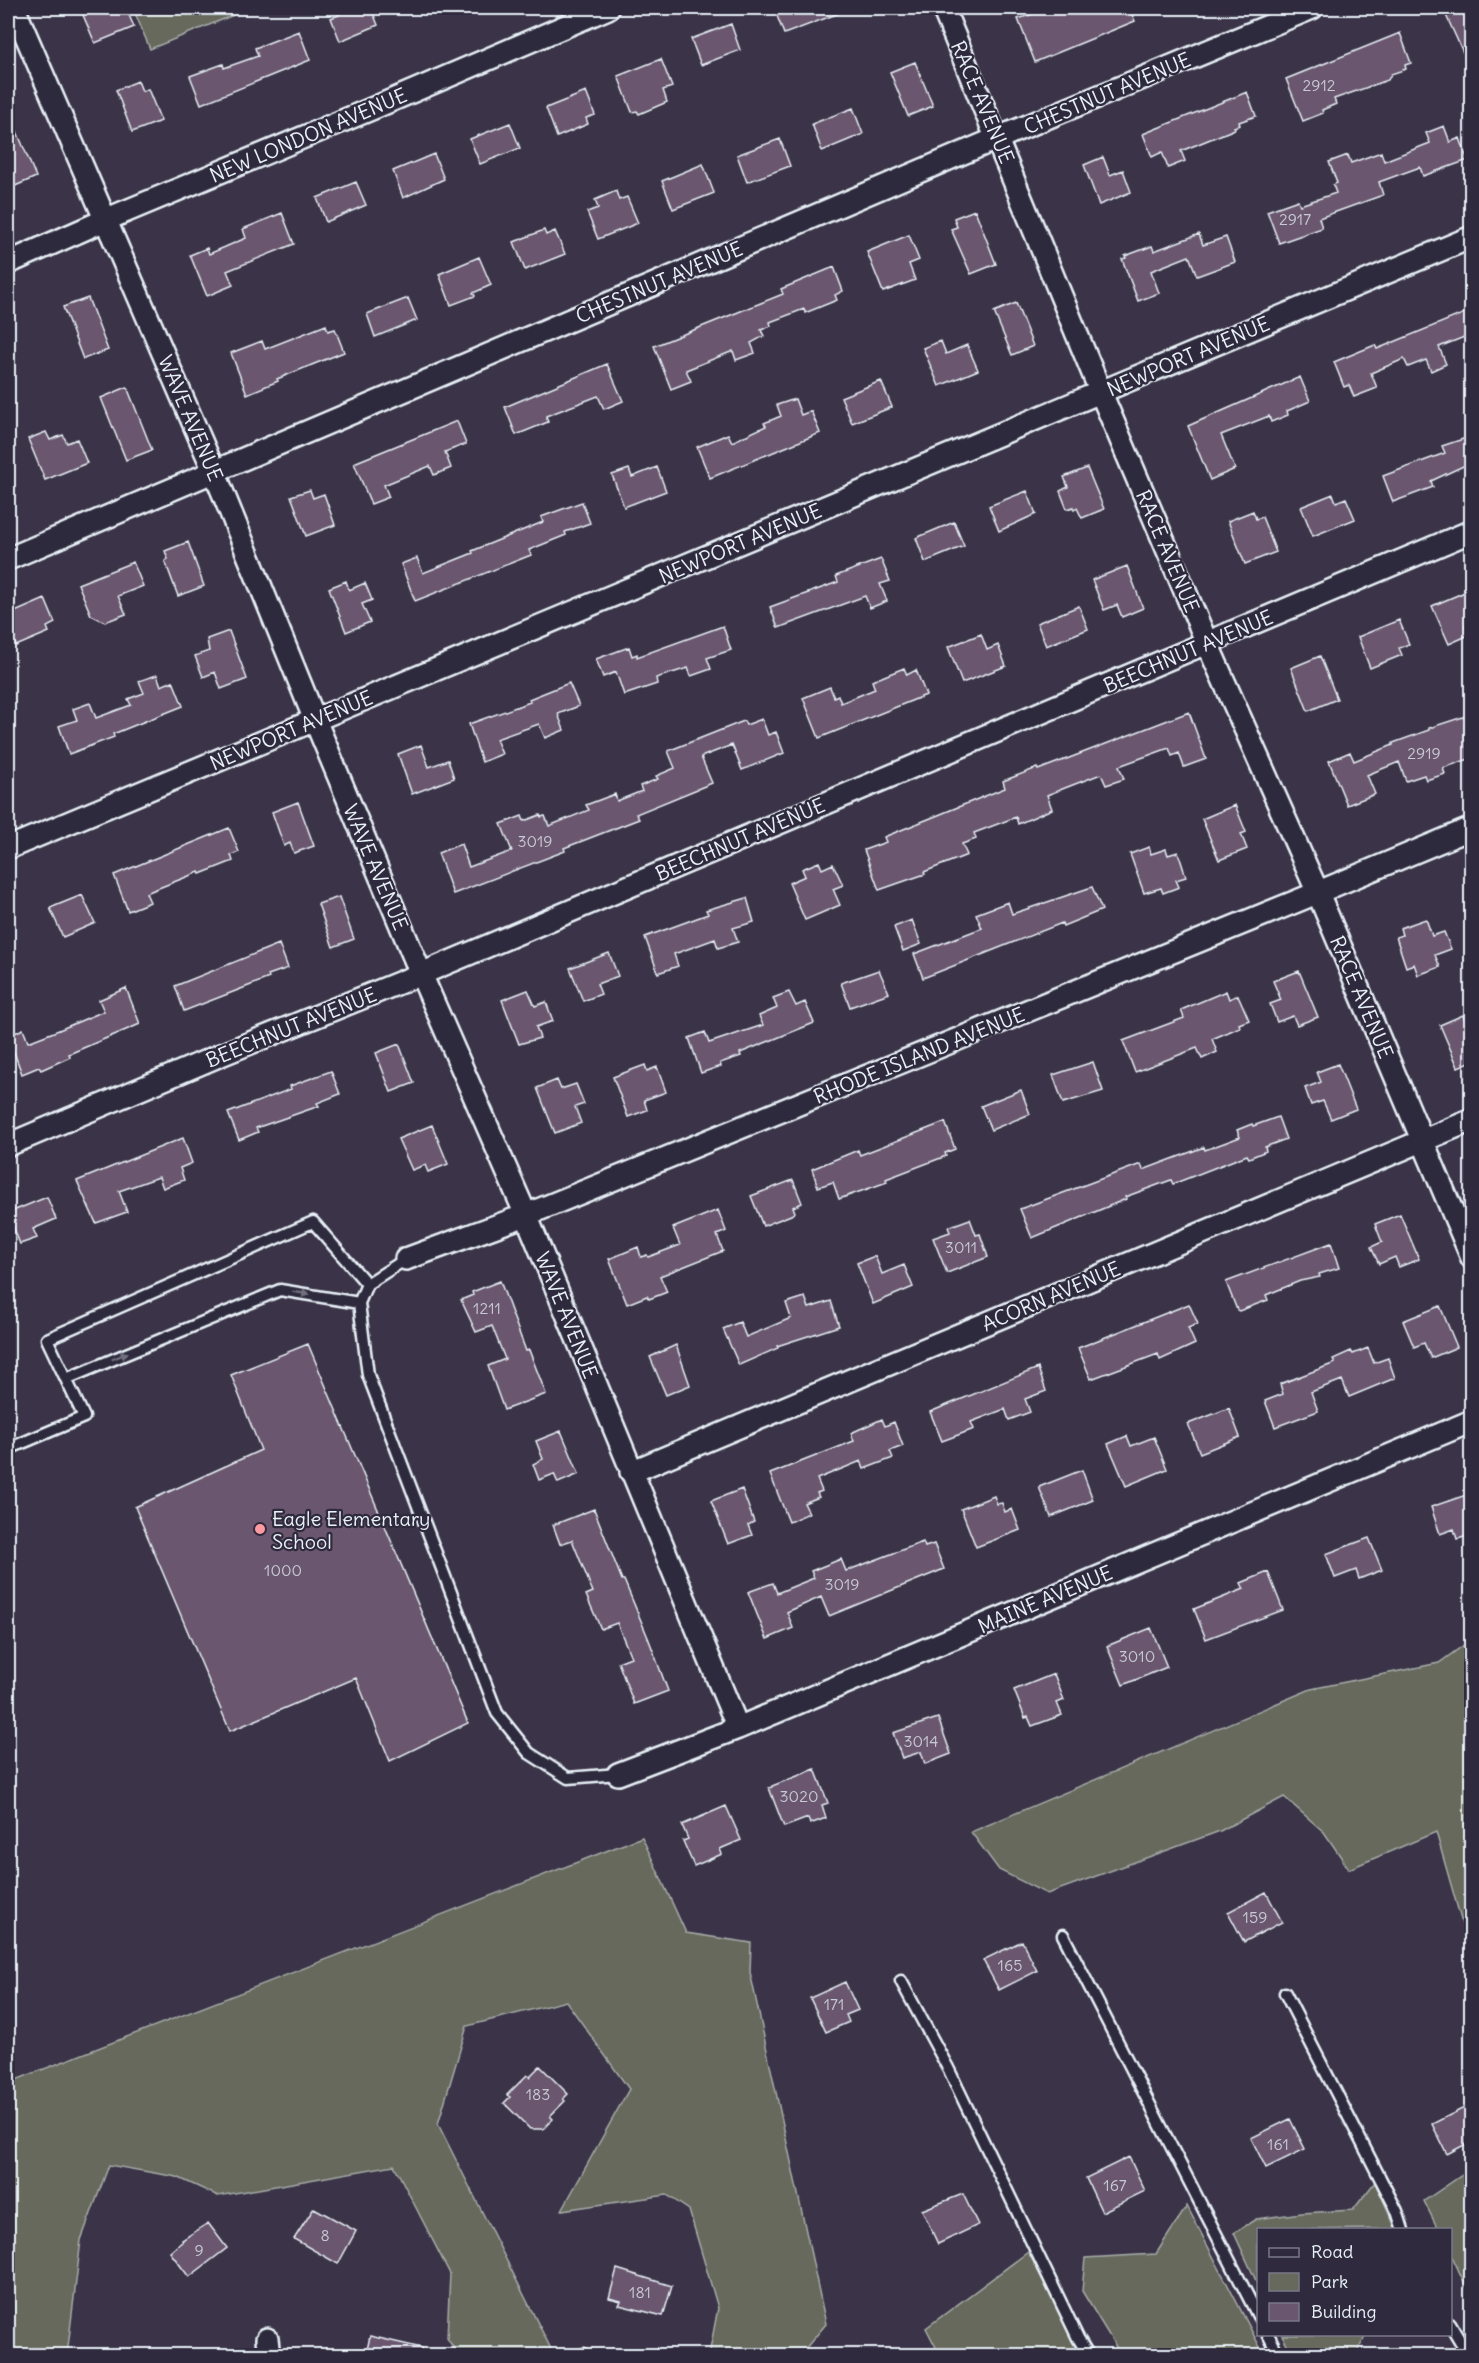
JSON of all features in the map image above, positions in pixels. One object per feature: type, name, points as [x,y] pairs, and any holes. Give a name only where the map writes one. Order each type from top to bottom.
[{"type":"street","name":"WAVE AVENUE","points":[[14,8],[214,471],[315,720],[421,974],[526,1215],[738,1728]]},
{"type":"street","name":"NEW LONDON AVENUE","points":[[8,263],[608,8]]},
{"type":"street","name":"RACE AVENUE","points":[[943,8],[1101,393],[1207,643],[1318,893],[1472,1258]]},
{"type":"street","name":"CHESTNUT AVENUE","points":[[8,559],[998,138],[1312,8]]},
{"type":"street","name":"NEWPORT AVENUE","points":[[8,848],[1472,237]]},
{"type":"street","name":"BEECHNUT AVENUE","points":[[8,1145],[223,1054],[421,974],[1472,531]]},
{"type":"street","name":"RHODE ISLAND AVENUE","points":[[406,1259],[526,1215],[1318,893],[1472,828]]},
{"type":"street","name":"ACORN AVENUE","points":[[631,1472],[1472,1120]]},
{"type":"street","name":"MAINE AVENUE","points":[[618,1774],[738,1728],[1472,1421]]},
{"type":"lane","points":[[8,1449],[84,1417],[47,1339],[313,1222],[367,1284],[359,1303],[368,1375],[497,1713],[529,1753],[568,1778],[618,1774]]},
{"type":"lane","name":"RHODE ISLAND AVENUE","points":[[367,1284],[406,1259]]},
{"type":"lane","points":[[66,1379],[280,1290],[359,1303]]},
{"type":"lane","points":[[1063,1935],[1257,2314]]},
{"type":"lane","points":[[901,1981],[948,2068],[1078,2338],[1089,2355]]},
{"type":"lane","points":[[1285,1993],[1404,2228]]},
{"type":"lane","points":[[1452,2327],[1469,2355]]},
{"type":"lane","points":[[1269,2336],[1279,2355]]},
{"type":"green space","points":[[133,8],[251,8],[150,49]]},
{"type":"green space","points":[[1471,1640],[1471,1955],[1436,1832],[1349,1869],[1324,1832],[1284,1797],[1220,1831],[1047,1894],[999,1870],[971,1832],[1311,1689],[1439,1663]]},
{"type":"green space","points":[[642,1837],[686,1933],[751,1943],[750,1972],[826,2324],[800,2355],[709,2355],[718,2308],[689,2210],[667,2195],[562,2210],[629,2089],[566,2001],[467,2026],[438,2124],[554,2355],[458,2355],[447,2338],[450,2274],[394,2165],[218,2196],[177,2177],[109,2165],[81,2240],[67,2355],[8,2355],[8,2083]]},
{"type":"green space","points":[[1471,2169],[1471,2297],[1452,2256],[1452,2228],[1438,2228],[1424,2201]]},
{"type":"green space","points":[[1375,2182],[1396,2228],[1257,2228],[1257,2283],[1234,2233],[1256,2219],[1353,2210]]},
{"type":"green space","points":[[1187,2206],[1264,2355],[1121,2355],[1082,2291],[1085,2258],[1156,2254]]},
{"type":"green space","points":[[1028,2252],[1083,2355],[940,2355],[926,2328]]},
{"type":"green space","points":[[1283,2336],[1365,2336],[1355,2356],[1293,2355]]},
{"type":"building","points":[[80,8],[126,8],[134,27],[95,43]]},
{"type":"building","points":[[336,8],[371,8],[378,25],[340,41],[331,18],[339,15]]},
{"type":"building","points":[[774,8],[850,8],[850,9],[784,34]]},
{"type":"building","points":[[1050,8],[1129,8],[1135,21],[1035,62],[1018,19]]},
{"type":"building","points":[[1459,8],[1472,8],[1472,72],[1445,13]]},
{"type":"building","points":[[731,24],[740,50],[701,65],[691,39]]},
{"type":"building","points":[[299,31],[310,60],[201,104],[190,76],[223,64],[224,68],[258,56],[255,48]]},
{"type":"building","points":[[1400,33],[1411,63],[1405,65],[1406,69],[1391,74],[1388,80],[1334,99],[1336,104],[1322,110],[1323,113],[1303,121],[1286,79]]},
{"type":"building","points":[[661,59],[672,87],[663,90],[667,102],[639,114],[637,111],[632,112],[618,76]]},
{"type":"building","points":[[915,62],[933,106],[908,116],[890,72]]},
{"type":"building","points":[[138,81],[142,91],[148,89],[161,121],[132,132],[116,90]]},
{"type":"building","points":[[586,92],[595,115],[586,118],[588,124],[557,137],[546,108]]},
{"type":"building","points":[[1247,92],[1256,116],[1239,122],[1240,125],[1234,127],[1235,129],[1181,151],[1185,161],[1168,168],[1162,152],[1152,157],[1143,134]]},
{"type":"building","points":[[853,108],[863,134],[822,151],[812,124]]},
{"type":"building","points":[[8,110],[36,177],[8,189]]},
{"type":"building","points":[[510,123],[520,148],[480,164],[470,139]]},
{"type":"building","points":[[1444,126],[1450,142],[1460,138],[1468,160],[1423,176],[1420,167],[1379,182],[1383,195],[1319,218],[1322,228],[1279,243],[1267,211],[1298,200],[1300,205],[1336,193],[1333,185],[1337,183],[1329,162],[1348,155],[1351,163],[1381,152],[1384,161],[1430,143],[1426,133]]},
{"type":"building","points":[[780,139],[790,166],[747,182],[737,155]]},
{"type":"building","points":[[434,154],[444,179],[403,198],[393,171]]},
{"type":"building","points":[[1103,157],[1110,175],[1123,170],[1131,192],[1099,205],[1084,165]]},
{"type":"building","points":[[703,164],[714,193],[673,209],[662,181]]},
{"type":"building","points":[[356,182],[366,205],[326,222],[317,198]]},
{"type":"building","points":[[616,191],[619,200],[627,197],[638,223],[598,239],[587,212],[598,208],[595,200]]},
{"type":"building","points":[[975,210],[996,264],[971,274],[951,229],[957,227],[954,218]]},
{"type":"building","points":[[282,213],[294,244],[227,271],[233,285],[207,296],[190,255],[207,248],[209,254],[246,238],[243,229]]},
{"type":"building","points":[[544,230],[546,235],[555,231],[565,254],[525,270],[514,242]]},
{"type":"building","points":[[1199,234],[1203,245],[1226,237],[1235,262],[1197,276],[1189,256],[1151,271],[1159,293],[1138,301],[1122,259],[1152,246],[1154,251]]},
{"type":"building","points":[[909,235],[919,260],[909,264],[915,280],[883,292],[867,252]]},
{"type":"building","points":[[479,257],[491,285],[473,293],[475,296],[451,305],[439,274]]},
{"type":"building","points":[[834,267],[843,291],[835,295],[837,300],[805,313],[804,309],[770,322],[771,326],[761,330],[764,336],[751,343],[755,353],[736,360],[733,351],[686,370],[691,381],[671,389],[654,346],[783,294],[781,289]]},
{"type":"building","points":[[88,298],[108,350],[83,359],[63,307]]},
{"type":"building","points":[[408,298],[417,320],[375,337],[367,314]]},
{"type":"building","points":[[1016,303],[1033,346],[1012,355],[994,312]]},
{"type":"building","points":[[1472,310],[1472,334],[1439,347],[1446,364],[1431,371],[1426,360],[1408,367],[1404,359],[1371,373],[1377,388],[1354,397],[1349,385],[1344,387],[1334,362],[1375,345],[1377,349]]},
{"type":"building","points":[[326,325],[328,331],[335,329],[344,352],[277,379],[278,381],[247,394],[231,353],[262,341],[265,349]]},
{"type":"building","points":[[941,341],[946,354],[967,345],[978,370],[939,386],[923,348]]},
{"type":"building","points":[[607,364],[623,401],[604,409],[598,396],[546,416],[548,422],[516,435],[505,407]]},
{"type":"building","points":[[1300,377],[1310,401],[1287,411],[1288,415],[1271,422],[1269,416],[1221,435],[1235,469],[1210,480],[1188,426]]},
{"type":"building","points":[[881,381],[892,407],[852,423],[841,397]]},
{"type":"building","points":[[127,387],[152,450],[126,460],[101,398]]},
{"type":"building","points":[[795,399],[801,415],[811,411],[820,433],[710,478],[697,447],[728,434],[732,442],[766,426],[764,423],[781,416],[777,405]]},
{"type":"building","points":[[457,421],[466,444],[445,452],[451,468],[434,475],[430,466],[384,485],[389,497],[371,504],[354,463]]},
{"type":"building","points":[[46,432],[50,440],[63,435],[67,443],[77,439],[87,463],[45,480],[28,439]]},
{"type":"building","points":[[1472,436],[1472,462],[1431,481],[1433,487],[1393,502],[1383,476],[1445,453],[1442,446]]},
{"type":"building","points":[[657,467],[666,491],[624,507],[612,475],[629,469],[632,477]]},
{"type":"building","points":[[1087,468],[1104,509],[1082,518],[1077,508],[1067,509],[1060,491],[1068,487],[1064,477]]},
{"type":"building","points":[[310,490],[313,498],[324,494],[335,525],[306,536],[291,496]]},
{"type":"building","points":[[1027,491],[1036,514],[999,531],[989,506]]},
{"type":"building","points":[[1333,494],[1336,502],[1346,498],[1355,519],[1313,536],[1301,507]]},
{"type":"building","points":[[582,502],[590,523],[565,532],[566,535],[529,550],[531,555],[415,601],[401,564],[417,558],[423,573],[543,522],[541,517]]},
{"type":"building","points":[[1253,511],[1256,519],[1262,517],[1276,552],[1245,564],[1228,521]]},
{"type":"building","points":[[954,522],[964,546],[925,562],[916,538]]},
{"type":"building","points":[[188,542],[204,586],[178,596],[165,561],[168,559],[165,551]]},
{"type":"building","points":[[881,559],[890,581],[880,584],[887,601],[870,608],[865,596],[778,628],[770,607],[838,582],[836,576]]},
{"type":"building","points":[[133,562],[143,586],[118,596],[126,614],[105,622],[91,615],[78,584]]},
{"type":"building","points":[[1127,566],[1143,608],[1122,617],[1117,605],[1104,610],[1092,580]]},
{"type":"building","points":[[346,581],[349,590],[365,583],[372,600],[362,604],[370,622],[346,632],[329,588]]},
{"type":"building","points":[[1472,589],[1472,623],[1465,626],[1469,635],[1449,644],[1432,606]]},
{"type":"building","points":[[45,599],[55,623],[47,627],[49,632],[16,646],[8,625],[8,615]]},
{"type":"building","points":[[1079,606],[1088,629],[1046,646],[1037,623]]},
{"type":"building","points":[[1399,620],[1409,644],[1399,648],[1402,655],[1370,668],[1358,637]]},
{"type":"building","points":[[723,626],[731,650],[707,658],[711,669],[691,676],[688,668],[656,678],[657,684],[624,695],[616,672],[603,677],[596,659],[629,647],[632,656],[637,654],[637,657]]},
{"type":"building","points":[[229,631],[247,679],[221,689],[215,672],[203,677],[195,656],[209,651],[207,639]]},
{"type":"building","points":[[981,634],[987,650],[998,645],[1006,666],[962,683],[948,647]]},
{"type":"building","points":[[1320,656],[1337,699],[1308,711],[1291,668]]},
{"type":"building","points":[[904,668],[907,675],[916,670],[926,695],[819,738],[803,698],[830,687],[834,697],[838,695],[841,703],[875,689],[872,681]]},
{"type":"building","points":[[157,675],[161,686],[173,681],[183,706],[69,754],[59,726],[77,720],[73,709],[90,703],[96,718],[131,705],[128,699],[144,693],[139,681]]},
{"type":"building","points":[[569,683],[579,706],[558,714],[564,730],[545,738],[539,724],[496,739],[502,754],[482,762],[469,724],[530,702],[529,699]]},
{"type":"building","points":[[1189,712],[1206,759],[1184,767],[1179,753],[1172,756],[1169,748],[1119,766],[1124,779],[1106,785],[1101,774],[1047,795],[1052,809],[1018,824],[1016,817],[974,833],[976,839],[962,844],[967,855],[924,872],[925,874],[879,890],[864,850],[886,842],[884,837],[1005,788],[1003,781],[1037,768],[1038,770]]},
{"type":"building","points":[[1472,714],[1472,758],[1443,768],[1445,774],[1426,780],[1424,775],[1406,781],[1399,762],[1367,775],[1375,794],[1347,805],[1329,761],[1350,752],[1354,761],[1429,730],[1429,728]]},
{"type":"building","points":[[762,719],[768,735],[776,732],[784,753],[742,770],[732,745],[701,757],[712,783],[636,814],[639,819],[564,848],[565,851],[453,894],[438,853],[461,844],[469,867],[512,851],[501,824],[522,816],[524,821],[540,815],[545,816],[549,826],[589,810],[586,805],[615,794],[617,801],[642,791],[640,786],[658,779],[656,776],[675,768],[668,751],[744,721],[746,725]]},
{"type":"building","points":[[421,745],[429,767],[448,760],[454,778],[412,794],[398,754]]},
{"type":"building","points":[[298,802],[314,846],[294,853],[290,843],[284,846],[272,812]]},
{"type":"building","points":[[1235,805],[1246,832],[1241,834],[1247,849],[1219,860],[1202,819]]},
{"type":"building","points":[[229,828],[239,852],[231,855],[233,861],[146,893],[150,902],[128,911],[114,875]]},
{"type":"building","points":[[1149,847],[1151,854],[1166,849],[1168,855],[1178,852],[1186,877],[1176,880],[1179,887],[1163,893],[1161,888],[1144,893],[1130,854]]},
{"type":"building","points":[[819,862],[822,869],[833,864],[843,885],[833,889],[840,905],[805,920],[789,883],[805,876],[802,869]]},
{"type":"building","points":[[1092,887],[1102,910],[1063,926],[1062,923],[923,978],[914,954],[982,928],[976,914],[1008,902],[1012,914]]},
{"type":"building","points":[[82,895],[95,923],[63,937],[50,908]]},
{"type":"building","points":[[339,897],[354,939],[333,947],[318,904]]},
{"type":"building","points":[[747,898],[754,922],[733,928],[738,942],[718,948],[715,939],[674,954],[678,966],[658,973],[645,937],[708,914],[706,910]]},
{"type":"building","points":[[1426,919],[1432,936],[1444,932],[1451,949],[1435,955],[1440,967],[1418,975],[1414,964],[1406,967],[1396,937],[1402,935],[1400,928]]},
{"type":"building","points":[[912,920],[921,944],[903,951],[894,927]]},
{"type":"building","points":[[279,944],[288,968],[268,975],[269,978],[184,1011],[175,986]]},
{"type":"building","points":[[609,953],[618,976],[597,984],[601,994],[583,1001],[570,968]]},
{"type":"building","points":[[879,970],[889,993],[850,1007],[841,983]]},
{"type":"building","points":[[1299,971],[1318,1017],[1297,1025],[1293,1016],[1277,1022],[1270,1004],[1281,1000],[1273,981]]},
{"type":"building","points":[[126,988],[140,1024],[69,1054],[70,1057],[41,1070],[39,1067],[22,1074],[8,1036],[23,1029],[28,1042],[59,1030],[104,1011],[99,1000]]},
{"type":"building","points":[[528,990],[535,1006],[546,1002],[553,1021],[536,1027],[540,1038],[519,1044],[502,1000]]},
{"type":"building","points":[[1226,991],[1229,999],[1238,995],[1249,1020],[1239,1024],[1240,1027],[1212,1039],[1217,1052],[1202,1059],[1197,1048],[1135,1072],[1123,1041],[1184,1018],[1181,1010]]},
{"type":"building","points":[[789,992],[796,1006],[805,1002],[814,1023],[740,1053],[741,1056],[701,1073],[689,1038],[705,1032],[709,1043],[763,1025],[759,1016],[777,1008],[773,998]]},
{"type":"building","points":[[1463,1015],[1467,1024],[1472,1022],[1472,1061],[1458,1067],[1440,1025]]},
{"type":"building","points":[[399,1044],[414,1083],[391,1092],[376,1053]]},
{"type":"building","points":[[1093,1062],[1103,1091],[1063,1103],[1053,1075]]},
{"type":"building","points":[[1338,1064],[1356,1109],[1331,1119],[1323,1101],[1311,1105],[1305,1088],[1321,1082],[1317,1072]]},
{"type":"building","points":[[645,1065],[647,1071],[657,1067],[666,1092],[644,1100],[647,1110],[628,1117],[613,1077]]},
{"type":"building","points":[[331,1071],[340,1094],[317,1103],[319,1106],[256,1128],[258,1132],[239,1140],[228,1113]]},
{"type":"building","points":[[557,1080],[561,1089],[576,1084],[584,1104],[575,1107],[581,1123],[555,1133],[537,1088]]},
{"type":"building","points":[[1021,1090],[1030,1114],[991,1130],[981,1106]]},
{"type":"building","points":[[1278,1117],[1286,1139],[1265,1147],[1266,1151],[1249,1158],[1247,1155],[1173,1184],[1171,1180],[1125,1197],[1126,1199],[1032,1238],[1020,1209],[1141,1164],[1143,1170],[1204,1147],[1205,1150],[1240,1137],[1237,1130]]},
{"type":"building","points":[[945,1122],[955,1149],[945,1153],[946,1156],[886,1179],[887,1182],[839,1199],[833,1182],[818,1187],[812,1169],[858,1150],[860,1155]]},
{"type":"building","points":[[432,1125],[448,1164],[428,1172],[425,1165],[412,1170],[398,1139]]},
{"type":"building","points":[[183,1138],[192,1163],[180,1168],[184,1180],[163,1188],[159,1177],[119,1191],[127,1212],[96,1223],[77,1181]]},
{"type":"building","points":[[793,1180],[802,1203],[793,1207],[795,1212],[791,1215],[763,1226],[751,1196]]},
{"type":"building","points":[[47,1197],[56,1219],[33,1229],[37,1238],[20,1244],[8,1213]]},
{"type":"building","points":[[718,1210],[726,1231],[717,1235],[723,1251],[660,1276],[667,1292],[649,1299],[647,1296],[627,1304],[609,1259],[638,1247],[641,1257],[647,1255],[648,1257],[680,1245],[673,1228]]},
{"type":"building","points":[[1400,1214],[1419,1259],[1399,1267],[1395,1257],[1379,1264],[1371,1247],[1382,1242],[1375,1224]]},
{"type":"building","points":[[970,1219],[976,1235],[980,1234],[988,1257],[947,1273],[933,1238],[950,1232],[948,1227]]},
{"type":"building","points":[[1331,1243],[1339,1268],[1319,1274],[1320,1277],[1300,1281],[1266,1295],[1268,1300],[1237,1310],[1226,1282]]},
{"type":"building","points":[[875,1256],[882,1274],[904,1265],[913,1287],[873,1304],[857,1263]]},
{"type":"building","points":[[500,1281],[526,1351],[529,1350],[546,1394],[504,1410],[488,1366],[505,1359],[492,1326],[476,1332],[461,1300],[473,1295],[472,1292]]},
{"type":"building","points":[[805,1297],[809,1308],[831,1301],[839,1326],[777,1346],[778,1348],[739,1365],[723,1329],[740,1322],[746,1337],[791,1318],[786,1303]]},
{"type":"building","points":[[1189,1304],[1198,1324],[1188,1328],[1195,1344],[1160,1360],[1158,1354],[1091,1379],[1078,1348]]},
{"type":"building","points":[[1440,1306],[1457,1347],[1431,1358],[1424,1343],[1414,1347],[1403,1321]]},
{"type":"building","points":[[308,1344],[468,1723],[390,1761],[356,1678],[230,1731],[135,1507],[261,1450],[231,1375]]},
{"type":"building","points":[[676,1345],[690,1385],[666,1395],[650,1357]]},
{"type":"building","points":[[1368,1348],[1374,1363],[1388,1358],[1395,1378],[1349,1397],[1342,1380],[1311,1392],[1318,1411],[1275,1427],[1265,1401],[1283,1394],[1280,1384],[1335,1363],[1333,1359],[1351,1351],[1353,1354]]},
{"type":"building","points":[[1038,1368],[1046,1391],[1025,1399],[1030,1412],[1009,1420],[1005,1409],[971,1422],[974,1429],[942,1441],[930,1412]]},
{"type":"building","points":[[1229,1408],[1240,1437],[1200,1453],[1188,1424]]},
{"type":"building","points":[[882,1419],[885,1426],[894,1422],[903,1446],[890,1451],[893,1458],[864,1469],[861,1461],[817,1479],[822,1491],[817,1493],[819,1497],[804,1503],[809,1513],[789,1522],[770,1474],[854,1441],[851,1433]]},
{"type":"building","points":[[561,1431],[579,1474],[558,1483],[554,1474],[539,1480],[533,1464],[543,1459],[536,1441]]},
{"type":"building","points":[[1127,1436],[1131,1446],[1154,1437],[1167,1469],[1126,1486],[1108,1444]]},
{"type":"building","points":[[1082,1470],[1093,1500],[1051,1517],[1039,1487]]},
{"type":"building","points":[[742,1489],[754,1522],[748,1525],[752,1535],[728,1544],[711,1501]]},
{"type":"building","points":[[1472,1493],[1472,1535],[1457,1539],[1454,1529],[1440,1534],[1431,1507]]},
{"type":"building","points":[[994,1496],[997,1504],[1002,1503],[1005,1512],[1012,1509],[1020,1530],[976,1547],[961,1509]]},
{"type":"building","points":[[594,1509],[668,1691],[634,1704],[618,1662],[631,1657],[617,1623],[601,1629],[586,1595],[593,1592],[572,1540],[560,1544],[553,1525]]},
{"type":"building","points":[[1369,1538],[1382,1570],[1359,1579],[1356,1570],[1335,1578],[1326,1554]]},
{"type":"building","points":[[923,1542],[925,1547],[934,1544],[944,1569],[829,1616],[821,1597],[787,1612],[793,1628],[767,1639],[748,1592],[773,1583],[777,1593],[814,1578],[811,1571],[841,1559],[846,1571]]},
{"type":"building","points":[[1268,1572],[1283,1610],[1206,1639],[1194,1609],[1244,1589],[1241,1583]]},
{"type":"building","points":[[1151,1628],[1167,1667],[1123,1685],[1107,1646]]},
{"type":"building","points":[[1054,1674],[1064,1700],[1057,1703],[1062,1715],[1032,1726],[1028,1717],[1025,1718],[1014,1690]]},
{"type":"building","points":[[938,1718],[951,1754],[925,1764],[921,1752],[902,1758],[893,1733]]},
{"type":"building","points":[[815,1769],[828,1803],[822,1805],[826,1818],[810,1824],[808,1818],[784,1827],[769,1788]]},
{"type":"building","points":[[726,1806],[741,1840],[720,1849],[722,1854],[694,1866],[683,1841],[688,1839],[682,1825]]},
{"type":"building","points":[[1266,1892],[1282,1922],[1244,1942],[1228,1912]]},
{"type":"building","points":[[1022,1941],[1037,1971],[999,1990],[983,1960]]},
{"type":"building","points":[[845,1982],[858,2010],[846,2015],[849,2022],[826,2032],[810,1998]]},
{"type":"building","points":[[540,2066],[568,2094],[563,2099],[565,2101],[550,2116],[553,2119],[543,2129],[530,2129],[504,2103],[510,2097],[507,2095],[527,2075],[529,2077]]},
{"type":"building","points":[[1472,2104],[1472,2141],[1447,2154],[1432,2124]]},
{"type":"building","points":[[1290,2119],[1305,2149],[1266,2168],[1251,2138]]},
{"type":"building","points":[[1129,2157],[1145,2191],[1102,2212],[1086,2178]]},
{"type":"building","points":[[963,2194],[978,2225],[938,2244],[922,2210]]},
{"type":"building","points":[[314,2208],[356,2231],[338,2264],[294,2239]]},
{"type":"building","points":[[208,2223],[227,2248],[189,2277],[170,2252],[182,2240]]},
{"type":"building","points":[[617,2269],[672,2286],[663,2316],[619,2305],[621,2301],[609,2298]]},
{"type":"building","points":[[370,2336],[422,2348],[421,2355],[366,2355]]},
{"type":"place","name":"Eagle Elementary School","points":[[260,1529]]}]
